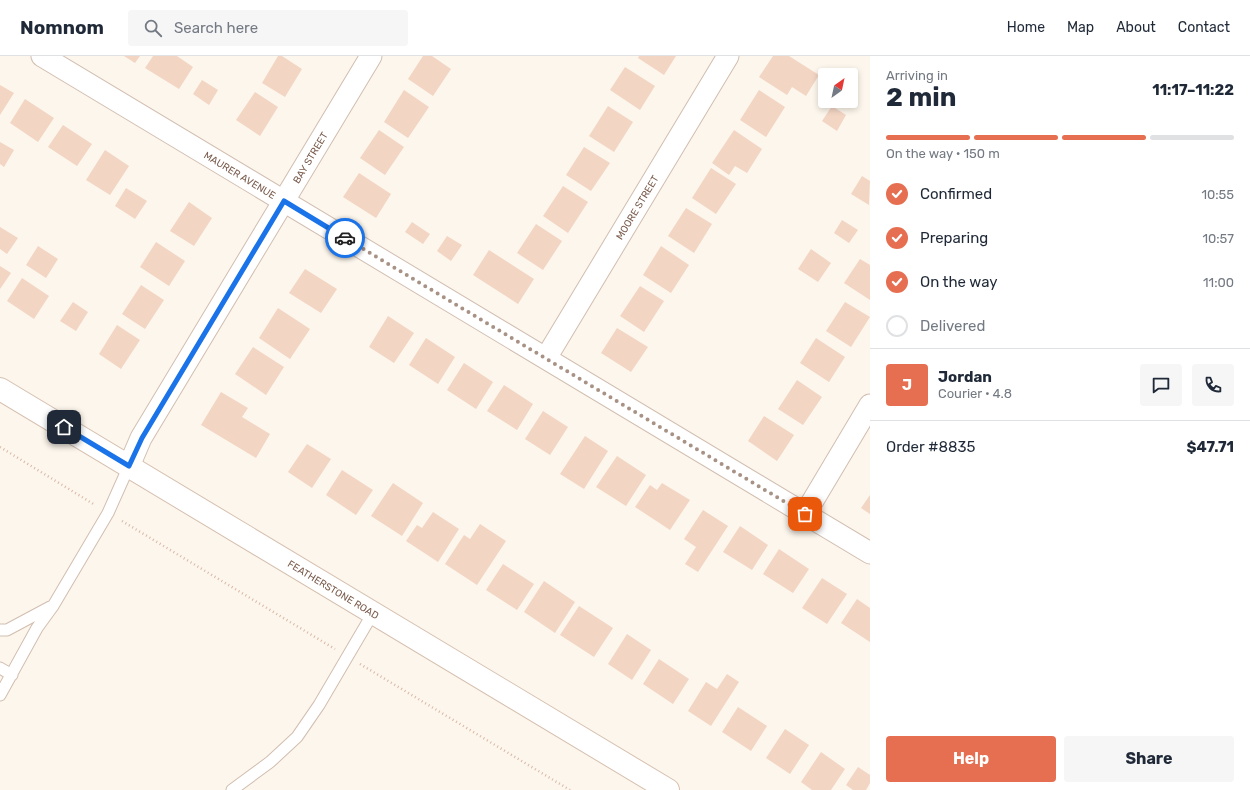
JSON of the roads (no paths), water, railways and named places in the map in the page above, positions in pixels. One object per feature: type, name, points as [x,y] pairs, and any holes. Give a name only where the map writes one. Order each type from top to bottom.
[{"type":"street","name":"MAURER AVENUE","points":[[42,56],[870,553]]},
{"type":"street","name":"BAY STREET","points":[[129,466],[145,432],[371,56]]},
{"type":"street","name":"MOORE STREET","points":[[546,358],[728,56]]},
{"type":"street","name":"FEATHERSTONE ROAD","points":[[0,389],[668,790]]},
{"type":"street","points":[[805,514],[870,405]]},
{"type":"lane","points":[[0,695],[37,628],[53,606],[108,513],[129,466]]},
{"type":"lane","points":[[0,630],[7,630],[53,606]]},
{"type":"lane","points":[[232,790],[270,762],[297,737],[319,705],[373,613]]},
{"type":"lane","points":[[0,668],[12,675]]}]
